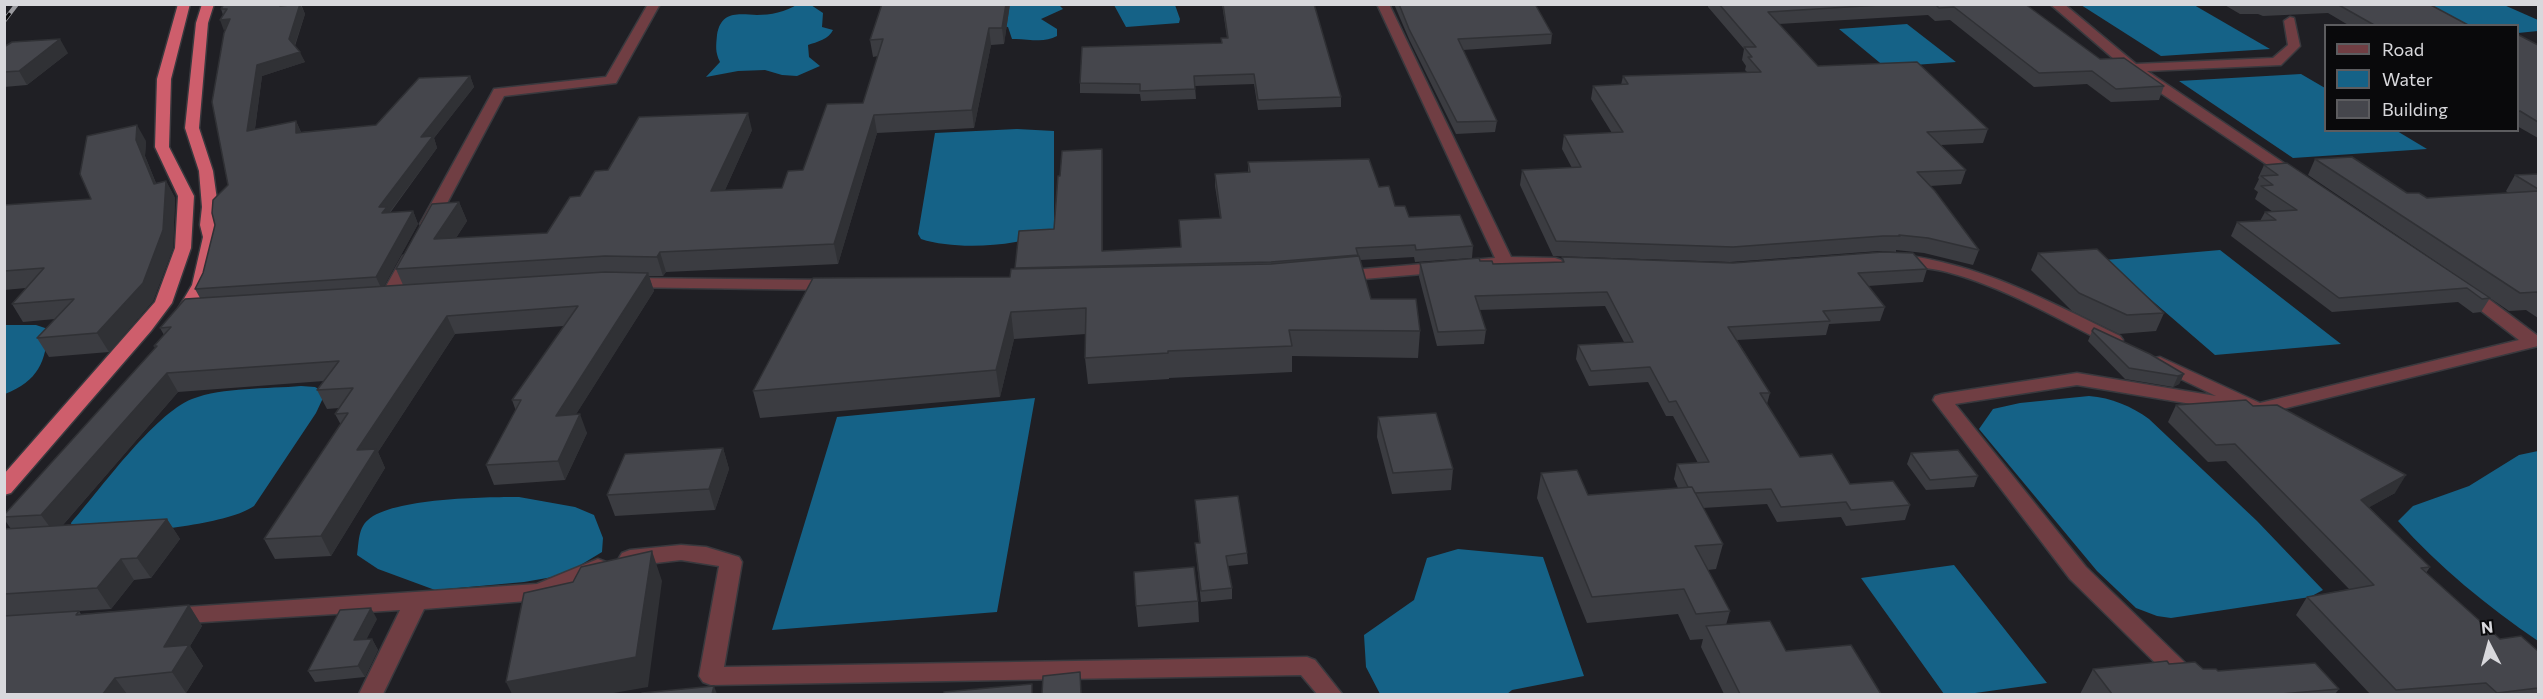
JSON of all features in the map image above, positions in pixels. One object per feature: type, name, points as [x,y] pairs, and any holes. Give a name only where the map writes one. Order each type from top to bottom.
[{"type":"highway","points":[[4,488],[145,327],[163,303],[183,248],[186,196],[162,147],[164,79],[184,4]]},
{"type":"highway","points":[[169,335],[188,310],[201,285],[211,237],[208,225],[210,207],[206,171],[192,128],[202,23],[208,4]]},
{"type":"street","points":[[412,295],[383,297],[420,240],[499,92],[611,80],[654,4]]},
{"type":"street","points":[[1383,4],[1505,262]]},
{"type":"street","points":[[2056,4],[2133,68],[2312,188]]},
{"type":"street","points":[[2133,68],[2276,62],[2294,46],[2290,21]]},
{"type":"street","points":[[1879,258],[1923,260],[1974,274],[2258,409]]},
{"type":"street","points":[[1317,278],[1505,262],[1576,264]]},
{"type":"street","points":[[611,282],[848,285]]},
{"type":"street","points":[[2455,283],[2536,342]]},
{"type":"street","points":[[188,310],[212,309]]},
{"type":"street","points":[[2202,694],[2078,573],[1942,400],[2077,379],[2258,409],[2536,342]]},
{"type":"street","points":[[146,618],[540,592],[613,561],[662,552],[710,554],[731,562],[711,676],[1307,666],[1330,694]]},
{"type":"street","points":[[371,694],[417,601]]},
{"type":"water","points":[[798,4],[811,5],[823,13],[822,27],[833,30],[826,38],[808,45],[809,57],[820,66],[797,76],[765,70],[738,71],[706,77],[720,62],[716,46],[717,35],[722,21],[727,17],[737,14],[773,14]]},
{"type":"water","points":[[997,5],[1059,5],[1063,9],[1041,19],[1057,29],[1057,36],[1041,40],[1012,39],[1008,27],[997,26]]},
{"type":"water","points":[[1114,5],[1175,5],[1180,19],[1179,23],[1126,27]]},
{"type":"water","points":[[2081,5],[2194,5],[2270,49],[2161,56]]},
{"type":"water","points":[[2423,5],[2504,5],[2538,20],[2538,31],[2519,33],[2519,24],[2465,24]]},
{"type":"water","points":[[1907,24],[1956,62],[1885,67],[1839,29]]},
{"type":"water","points":[[2301,74],[2324,87],[2324,132],[2399,132],[2427,149],[2293,158],[2179,81]]},
{"type":"water","points":[[1017,129],[1054,131],[1054,232],[1006,244],[970,246],[936,243],[921,239],[918,234],[935,133]]},
{"type":"water","points":[[2220,250],[2341,344],[2215,355],[2105,260]]},
{"type":"water","points":[[5,325],[36,325],[48,329],[45,351],[38,369],[25,383],[5,394]]},
{"type":"water","points":[[315,387],[322,391],[323,398],[316,413],[254,506],[225,518],[162,529],[100,532],[72,528],[71,523],[144,436],[177,407],[192,399],[217,392]]},
{"type":"water","points":[[2089,396],[2121,403],[2149,419],[2257,521],[2323,590],[2310,597],[2171,618],[2157,616],[2136,608],[2097,571],[1979,429],[1993,409],[2020,403]]},
{"type":"water","points":[[1035,398],[997,612],[772,630],[837,417]]},
{"type":"water","points":[[2538,451],[2538,641],[2464,585],[2398,521],[2413,506],[2469,486],[2519,455]]},
{"type":"water","points":[[519,497],[575,507],[594,515],[603,538],[602,552],[564,575],[524,582],[435,590],[378,569],[357,555],[362,527],[368,520],[380,513],[397,507],[440,500]]},
{"type":"water","points":[[1458,549],[1543,557],[1584,676],[1512,690],[1507,694],[1380,694],[1366,667],[1364,635],[1414,600],[1427,558]]},
{"type":"water","points":[[1954,565],[2047,683],[1968,694],[1944,694],[1861,578]]},
{"type":"building","points":[[224,4],[281,4],[280,6],[300,4],[289,39],[300,52],[257,65],[247,131],[296,121],[296,133],[376,125],[419,78],[470,76],[421,137],[433,136],[379,207],[387,207],[382,213],[413,211],[376,277],[195,289],[203,273],[215,225],[212,213],[213,200],[228,185],[212,102],[224,33],[230,19],[220,20],[227,9],[221,9]]},
{"type":"building","points":[[882,4],[1006,4],[1002,28],[989,28],[972,110],[874,115],[834,244],[660,252],[657,257],[605,256],[396,269],[432,204],[459,202],[434,239],[547,233],[570,197],[580,196],[595,171],[608,170],[639,117],[748,113],[711,191],[782,188],[788,171],[803,170],[827,104],[863,103],[883,39],[870,40]]},
{"type":"building","points":[[1223,4],[1314,4],[1341,97],[1258,100],[1254,74],[1194,76],[1195,89],[1140,91],[1140,84],[1080,83],[1082,47],[1222,43],[1221,38],[1228,38]]},
{"type":"building","points":[[1399,4],[1535,4],[1552,34],[1458,39],[1497,121],[1457,122],[1409,29]]},
{"type":"building","points":[[1719,4],[1895,4],[1768,12],[1818,66],[1917,62],[1988,129],[1927,132],[1966,170],[1917,172],[1935,191],[1979,250],[1928,238],[1899,235],[1733,247],[1556,241],[1522,170],[1581,167],[1564,135],[1623,132],[1593,86],[1628,84],[1623,76],[1761,72],[1748,57],[1752,57],[1744,47],[1756,47]]},
{"type":"building","points":[[1935,4],[2025,4],[2100,59],[2124,58],[2164,86],[2116,89],[2092,71],[2039,73],[1954,7],[1939,8]]},
{"type":"building","points":[[2337,4],[2429,4],[2466,24],[2372,24]]},
{"type":"building","points":[[2519,35],[2538,45],[2538,122],[2520,111]]},
{"type":"building","points":[[60,39],[19,71],[4,72],[4,47],[12,42]]},
{"type":"building","points":[[137,125],[136,140],[154,184],[166,181],[163,230],[143,283],[97,333],[37,338],[74,299],[12,304],[44,268],[4,271],[4,205],[91,199],[80,174],[87,136]]},
{"type":"building","points":[[1102,149],[1102,251],[1181,247],[1179,220],[1221,218],[1215,174],[1250,172],[1248,162],[1369,159],[1379,187],[1389,186],[1395,206],[1405,206],[1409,217],[1460,215],[1473,246],[1416,250],[1415,245],[1356,248],[1358,255],[1271,262],[1015,268],[1019,231],[1054,229],[1062,151]]},
{"type":"building","points":[[2352,157],[2407,193],[2419,193],[2427,198],[2538,191],[2538,294],[2537,292],[2520,293],[2315,159]]},
{"type":"building","points":[[2287,163],[2490,298],[2482,299],[2467,288],[2339,298],[2237,222],[2276,220],[2265,212],[2297,210],[2261,186],[2273,185],[2261,176],[2278,175],[2264,165]]},
{"type":"building","points":[[2538,174],[2538,189],[2515,175]]},
{"type":"building","points":[[2097,249],[2164,313],[2127,315],[2079,293],[2038,253]]},
{"type":"building","points":[[1883,252],[1913,253],[1927,269],[1858,273],[1885,307],[1823,311],[1830,321],[1728,327],[1770,393],[1760,393],[1800,457],[1832,454],[1850,484],[1893,481],[1910,505],[1851,510],[1846,502],[1781,507],[1771,489],[1695,493],[1692,487],[1688,487],[1677,464],[1709,462],[1676,401],[1669,402],[1650,367],[1591,371],[1578,345],[1633,342],[1607,292],[1475,296],[1486,330],[1438,332],[1420,263],[1479,258],[1480,261],[1492,261],[1493,264],[1564,262],[1562,257],[1733,263]]},
{"type":"building","points":[[1359,256],[1371,299],[1416,299],[1420,331],[1289,330],[1292,346],[1168,351],[1168,353],[1085,358],[1086,308],[1011,312],[996,370],[753,391],[813,278],[1010,277],[1011,269],[1271,264]]},
{"type":"building","points":[[605,272],[648,273],[556,416],[580,414],[558,461],[486,465],[521,400],[512,400],[578,306],[447,316],[357,450],[376,449],[321,536],[264,539],[348,413],[335,414],[353,388],[317,390],[339,361],[167,373],[41,515],[4,517],[157,346],[154,346],[171,327],[160,328],[185,299]]},
{"type":"building","points":[[2094,328],[2150,354],[2184,374],[2178,376],[2129,368],[2092,331]]},
{"type":"building","points":[[2246,400],[2253,406],[2277,405],[2406,475],[2361,500],[2430,567],[2421,568],[2500,639],[2521,636],[2538,651],[2538,688],[2497,693],[2486,683],[2396,690],[2307,597],[2374,585],[2235,444],[2216,445],[2176,405]]},
{"type":"building","points":[[1436,413],[1453,469],[1393,473],[1378,417]]},
{"type":"building","points":[[723,448],[709,489],[607,495],[625,454]]},
{"type":"building","points":[[1958,450],[1978,476],[1930,480],[1911,453]]},
{"type":"building","points":[[1577,470],[1588,495],[1692,487],[1723,544],[1695,546],[1730,611],[1696,614],[1684,589],[1592,597],[1541,473]]},
{"type":"building","points":[[1238,496],[1247,553],[1226,556],[1232,588],[1201,591],[1195,543],[1200,543],[1195,500]]},
{"type":"building","points":[[167,519],[137,558],[121,559],[97,588],[4,594],[4,529]]},
{"type":"building","points":[[652,551],[636,657],[506,682],[524,593],[573,582],[581,567]]},
{"type":"building","points":[[1194,567],[1198,601],[1136,606],[1134,572]]},
{"type":"building","points":[[189,605],[164,647],[189,645],[172,672],[115,678],[103,694],[4,694],[4,616],[79,611],[76,615]]},
{"type":"building","points":[[371,608],[354,640],[372,639],[358,666],[308,671],[340,610]]},
{"type":"building","points":[[1770,621],[1786,651],[1851,645],[1881,694],[1740,694],[1706,626]]},
{"type":"building","points":[[2167,661],[2169,664],[2195,662],[2203,669],[2218,671],[2315,663],[2339,689],[2281,694],[2112,694],[2093,669]]},
{"type":"building","points":[[1080,672],[1081,694],[1042,694],[1043,676]]},
{"type":"building","points":[[1032,684],[1032,694],[944,694],[944,692]]},
{"type":"building","points":[[714,686],[712,694],[642,694],[642,693]]},
{"type":"railway","points":[[4,21],[17,4]]}]
